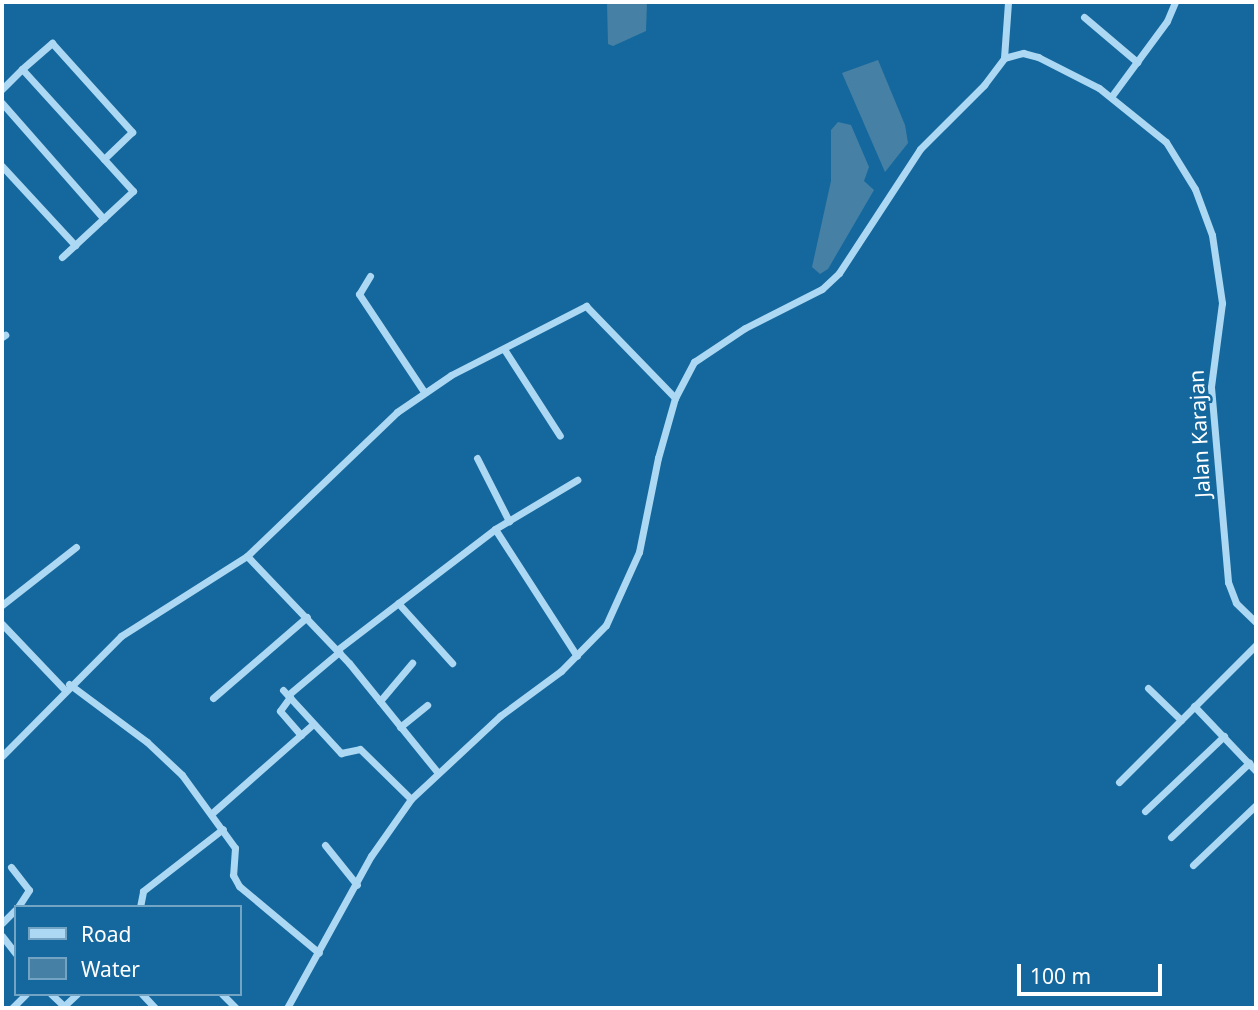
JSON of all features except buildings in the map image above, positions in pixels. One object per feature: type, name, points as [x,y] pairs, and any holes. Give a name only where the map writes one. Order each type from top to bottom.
[{"type":"street","points":[[287,1008],[357,885],[411,799],[500,716],[577,656],[606,625],[628,582],[639,552],[657,458],[675,398],[704,351],[831,282],[920,149],[984,85],[1004,58],[1008,2]]},
{"type":"street","points":[[1111,97],[1176,2]]},
{"type":"street","points":[[1084,17],[1137,62]]},
{"type":"street","points":[[2,89],[52,43],[132,132],[104,159]]},
{"type":"street","name":"Jalan Karajan","points":[[1004,58],[1023,52],[1067,68],[1111,97],[1166,142],[1181,162],[1212,235],[1222,303],[1211,387],[1222,536],[1232,595],[1256,622]]},
{"type":"street","points":[[22,69],[133,191],[62,257]]},
{"type":"street","points":[[2,103],[104,219]]},
{"type":"street","points":[[2,166],[75,245]]},
{"type":"street","points":[[370,276],[359,294],[424,392]]},
{"type":"street","points":[[2,756],[66,686],[121,636],[247,556],[424,392],[504,349],[586,306],[675,398]]},
{"type":"street","points":[[504,349],[560,436]]},
{"type":"street","points":[[477,457],[509,521]]},
{"type":"street","points":[[301,735],[280,711],[287,694],[398,603],[495,529],[577,480]]},
{"type":"street","points":[[495,529],[577,656]]},
{"type":"street","points":[[2,605],[76,547]]},
{"type":"street","points":[[247,556],[338,651],[438,774]]},
{"type":"street","points":[[398,603],[452,663]]},
{"type":"street","points":[[213,698],[307,617]]},
{"type":"street","points":[[2,624],[66,686],[164,757],[235,848],[233,875],[239,886],[319,953]]},
{"type":"street","points":[[1119,782],[1256,645]]},
{"type":"street","points":[[380,701],[412,663]]},
{"type":"street","points":[[1148,688],[1181,720]]},
{"type":"street","points":[[287,694],[343,755],[360,749],[411,799]]},
{"type":"street","points":[[400,727],[427,705]]},
{"type":"street","points":[[1194,706],[1256,771]]},
{"type":"street","points":[[211,814],[313,724]]},
{"type":"street","points":[[1145,811],[1224,736]]},
{"type":"street","points":[[1171,837],[1249,763]]},
{"type":"street","points":[[1193,865],[1256,806]]},
{"type":"street","points":[[140,905],[143,891],[223,830]]},
{"type":"street","points":[[325,845],[357,885]]},
{"type":"street","points":[[11,867],[29,890],[19,905]]},
{"type":"street","points":[[2,936],[14,951]]},
{"type":"water","points":[[607,2],[647,2],[646,31],[613,46],[608,44]]},
{"type":"water","points":[[878,60],[905,125],[908,143],[885,172],[842,73]]},
{"type":"water","points":[[838,122],[851,125],[869,167],[864,181],[874,190],[828,269],[820,274],[812,267],[831,181],[831,130]]}]
